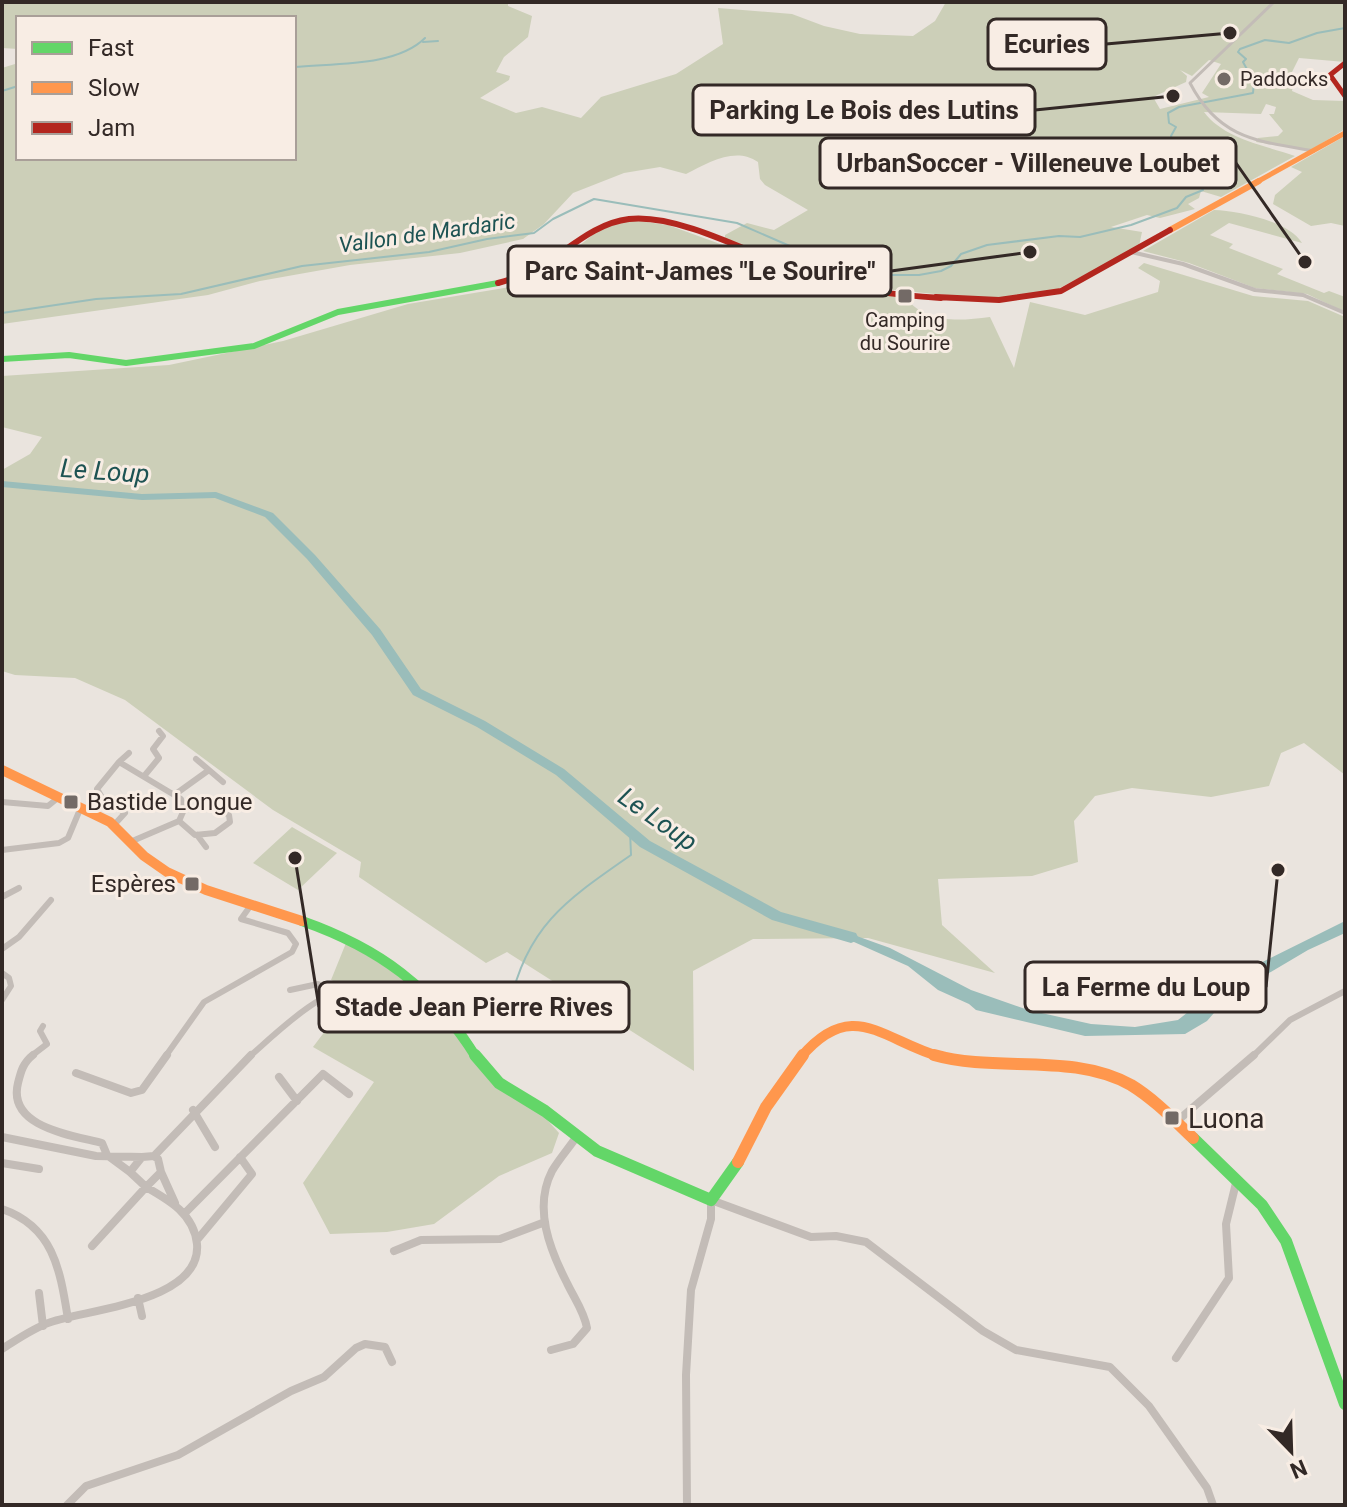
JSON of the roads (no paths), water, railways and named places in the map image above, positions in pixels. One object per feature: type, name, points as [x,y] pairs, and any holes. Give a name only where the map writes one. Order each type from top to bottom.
[{"type":"main road","points":[[1345,63],[1330,75],[1332,82],[1345,96]]},
{"type":"main road","points":[[2,359],[69,355],[126,363],[254,346],[338,312],[514,280],[543,268],[594,228],[631,218],[672,224],[815,279],[866,290],[1002,301],[1049,295],[1345,133]]},
{"type":"main road","points":[[2,770],[114,825],[167,872],[206,890],[327,929],[370,952],[419,986],[455,1024],[485,1070],[510,1090],[551,1115],[604,1155],[716,1194],[735,1171],[751,1132],[806,1050],[821,1036],[841,1025],[867,1028],[939,1057],[1062,1066],[1124,1081],[1176,1122],[1262,1205],[1286,1241],[1345,1404]]},
{"type":"street","points":[[1274,2],[1190,83],[1201,105],[1217,124],[1230,132],[1260,144],[1311,153]]},
{"type":"street","points":[[1131,252],[1183,264],[1255,290],[1303,295],[1345,313]]},
{"type":"street","points":[[145,775],[159,758],[153,749],[163,736],[159,731]]},
{"type":"street","points":[[114,825],[125,813],[103,799],[97,789],[129,753]]},
{"type":"street","points":[[196,759],[223,782]]},
{"type":"street","points":[[119,762],[136,767],[177,793],[183,805],[184,814],[179,821],[130,842]]},
{"type":"street","points":[[177,793],[209,770]]},
{"type":"street","points":[[2,802],[48,806],[59,797]]},
{"type":"street","points":[[2,850],[59,843],[68,838],[81,807]]},
{"type":"street","points":[[197,835],[215,833],[230,822],[229,815],[220,810]]},
{"type":"street","points":[[179,821],[197,835],[206,847]]},
{"type":"street","points":[[2,897],[19,888]]},
{"type":"street","points":[[2,949],[19,937],[51,900]]},
{"type":"street","points":[[76,1073],[131,1093],[142,1090],[204,1002],[292,952],[296,944],[288,933],[241,919],[251,905]]},
{"type":"street","points":[[2,973],[9,978],[11,986],[2,1000]]},
{"type":"street","points":[[290,990],[314,982],[328,987],[333,994]]},
{"type":"street","points":[[2,1137],[96,1156],[154,1156],[193,1110],[263,1044],[333,994],[354,987],[396,1007],[419,986]]},
{"type":"street","points":[[1176,1122],[1265,1046],[1290,1020],[1345,991]]},
{"type":"street","points":[[2,1348],[43,1326],[174,1285],[191,1272],[197,1257],[197,1240],[185,1213],[175,1203],[146,1187],[107,1155],[102,1143],[37,1124],[23,1112],[16,1098],[24,1062],[47,1044],[40,1031],[43,1026]]},
{"type":"street","points":[[185,1213],[323,1074],[349,1094]]},
{"type":"street","points":[[279,1077],[297,1101]]},
{"type":"street","points":[[193,1110],[215,1147]]},
{"type":"street","points":[[551,1350],[567,1348],[578,1341],[587,1328],[584,1315],[557,1262],[545,1222],[543,1203],[551,1173],[577,1136]]},
{"type":"street","points":[[154,1156],[158,1159],[175,1203]]},
{"type":"street","points":[[130,1172],[142,1157]]},
{"type":"street","points":[[197,1240],[252,1174],[240,1157]]},
{"type":"street","points":[[2,1163],[39,1169]]},
{"type":"street","points":[[92,1246],[161,1172]]},
{"type":"street","points":[[1176,1358],[1229,1278],[1226,1224],[1237,1180]]},
{"type":"street","points":[[687,1505],[686,1375],[691,1290],[716,1194],[741,1213],[783,1224],[811,1237],[836,1236],[866,1242],[983,1331],[1016,1350],[1110,1367],[1149,1406],[1207,1488],[1213,1505]]},
{"type":"street","points":[[2,1209],[24,1217],[51,1247],[61,1273],[68,1319]]},
{"type":"street","points":[[394,1251],[421,1240],[500,1239],[545,1222]]},
{"type":"street","points":[[39,1293],[43,1326]]},
{"type":"street","points":[[138,1298],[142,1316]]},
{"type":"street","points":[[67,1505],[86,1486],[178,1455],[291,1391],[324,1377],[356,1348],[376,1344],[385,1347],[392,1362]]},
{"type":"water","points":[[1345,921],[1345,933],[1308,950],[1227,998],[1207,1021],[1185,1034],[1085,1036],[976,1010],[938,990],[908,966],[836,934],[840,930],[890,948],[971,990],[1028,1010],[1091,1024],[1135,1027],[1178,1020],[1232,977]]},
{"type":"waterway","name":"Vallon de Mardaric","points":[[2,313],[96,299],[181,294],[302,266],[429,252],[487,239],[534,233],[553,219],[594,199],[737,223],[799,250],[813,269],[831,275],[919,275],[941,271],[951,266],[961,254],[987,245],[1059,236],[1080,237],[1131,225],[1177,208],[1186,197],[1203,190],[1186,157],[1173,147],[1171,136],[1176,127],[1169,123],[1168,113],[1179,107],[1253,93],[1254,82],[1243,62],[1246,59],[1238,52],[1240,49],[1265,40],[1289,43],[1317,33],[1345,28]]},
{"type":"waterway","points":[[296,67],[381,59],[413,47],[425,38]]},
{"type":"waterway","points":[[423,42],[438,41]]},
{"type":"waterway","points":[[2,91],[16,87]]},
{"type":"waterway","name":"Le Loup","points":[[2,484],[142,497],[216,495],[269,515],[311,557],[376,632],[417,692],[481,724],[560,772],[645,844],[777,916],[851,937]]},
{"type":"waterway","points":[[510,1004],[517,977],[539,934],[570,901],[631,855],[630,831]]},
{"type":"place","name":"Ecuries","points":[[1230,33]]},
{"type":"place","name":"Paddocks","points":[[1224,79]]},
{"type":"place","name":"Parking Le Bois des Lutins","points":[[1173,96]]},
{"type":"place","name":"Parc Saint-James \"Le Sourire\"","points":[[1030,252]]},
{"type":"place","name":"UrbanSoccer - Villeneuve Loubet","points":[[1305,262]]},
{"type":"place","name":"Camping du Sourire","points":[[905,296]]},
{"type":"place","name":"Bastide Longue","points":[[71,802]]},
{"type":"place","name":"Stade Jean Pierre Rives","points":[[295,858]]},
{"type":"place","name":"La Ferme du Loup","points":[[1278,870]]},
{"type":"place","name":"Espères","points":[[192,884]]},
{"type":"place","name":"Luona","points":[[1172,1118]]}]
